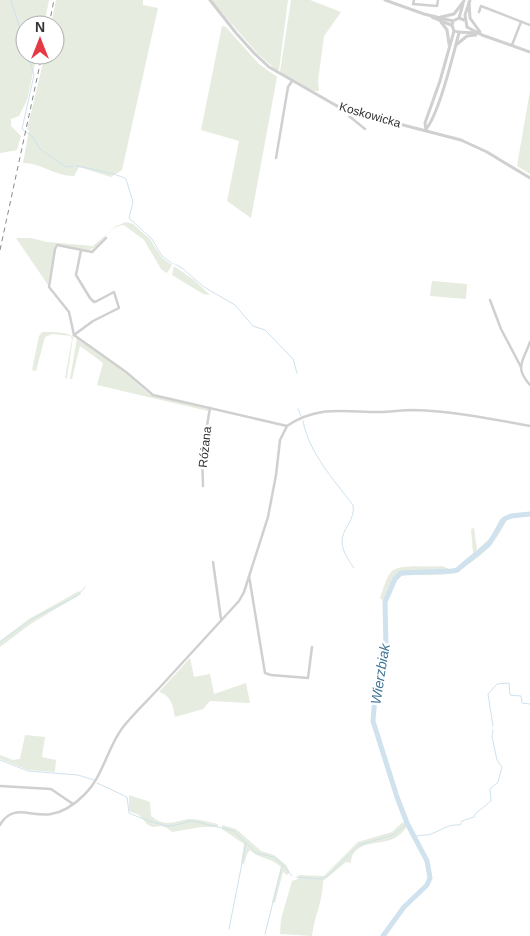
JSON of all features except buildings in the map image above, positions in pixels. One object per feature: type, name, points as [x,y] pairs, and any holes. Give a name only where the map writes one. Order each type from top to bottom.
[{"type":"street","name":"Koskowicka","points":[[210,0],[254,53],[269,66],[292,81],[348,111],[433,131],[473,145],[530,178]]},
{"type":"street","points":[[385,0],[452,25]]},
{"type":"street","points":[[414,2],[437,6],[438,0]]},
{"type":"street","points":[[439,19],[452,15],[464,0]]},
{"type":"street","points":[[439,19],[453,21],[459,18],[464,0]]},
{"type":"street","points":[[469,1],[464,20],[467,27],[530,52]]},
{"type":"street","points":[[469,1],[470,18],[482,34]]},
{"type":"street","points":[[479,12],[481,6],[530,25]]},
{"type":"street","points":[[459,18],[464,20]]},
{"type":"street","points":[[439,19],[446,30],[449,47]]},
{"type":"street","points":[[426,130],[425,123],[454,31],[453,21]]},
{"type":"street","points":[[512,45],[521,22]]},
{"type":"street","points":[[464,31],[467,27]]},
{"type":"street","points":[[454,31],[482,34]]},
{"type":"street","points":[[426,130],[430,125],[459,33]]},
{"type":"street","points":[[456,46],[467,36],[482,34]]},
{"type":"street","points":[[276,158],[288,87],[292,81]]},
{"type":"street","points":[[348,111],[348,116],[366,129]]},
{"type":"street","points":[[417,128],[425,123]]},
{"type":"street","points":[[430,125],[433,131]]},
{"type":"street","points":[[106,238],[92,252],[57,245],[49,287],[69,312],[74,335],[126,372],[153,395],[286,426],[308,416],[328,410],[379,412],[411,410],[530,426]]},
{"type":"street","points":[[74,335],[93,321],[119,308],[114,292],[94,302],[90,298],[76,275],[81,250]]},
{"type":"street","points":[[490,300],[501,329],[520,367],[522,376],[530,385]]},
{"type":"street","points":[[520,367],[530,342]]},
{"type":"street","name":"Różana","points":[[203,486],[202,454],[210,408]]},
{"type":"street","points":[[0,825],[6,816],[12,813],[52,814],[61,812],[73,804],[94,784],[104,761],[123,727],[241,598],[268,517],[280,440],[286,426]]},
{"type":"street","points":[[213,562],[221,620]]},
{"type":"street","points":[[249,576],[266,673],[308,678],[312,647]]},
{"type":"street","points":[[0,786],[51,789],[73,804]]},
{"type":"shaded area","points":[[0,0],[49,0],[46,15],[15,15],[15,65],[35,65],[27,100],[19,116],[11,119],[11,126],[21,136],[17,150],[0,153]]},
{"type":"shaded area","points":[[56,0],[143,0],[143,5],[158,8],[122,170],[111,177],[79,167],[74,176],[67,175],[23,163],[29,130],[27,129],[43,65],[65,65],[65,15],[53,15]]},
{"type":"shaded area","points":[[211,0],[288,0],[279,70],[276,70],[257,53]]},
{"type":"shaded area","points":[[291,0],[310,0],[341,12],[324,36],[318,81],[319,91],[314,91],[280,72]]},
{"type":"shaded area","points":[[222,26],[226,27],[259,64],[277,77],[251,218],[227,201],[239,141],[201,130]]},
{"type":"shaded area","points":[[530,91],[530,174],[517,166]]},
{"type":"shaded area","points":[[126,222],[133,224],[150,239],[162,258],[172,265],[167,273],[161,269],[144,240],[124,225],[114,228],[90,250],[55,245],[48,285],[16,238],[31,238],[47,242],[93,246],[116,226]]},
{"type":"shaded area","points":[[174,266],[194,280],[210,295],[203,294],[172,275]]},
{"type":"shaded area","points":[[432,281],[467,284],[466,299],[430,296]]},
{"type":"shaded area","points":[[42,332],[58,332],[71,335],[73,337],[67,378],[65,378],[71,336],[53,334],[45,337],[36,371],[32,370],[39,336]]},
{"type":"shaded area","points":[[77,338],[124,372],[149,394],[208,409],[208,411],[97,385],[103,363],[80,346],[72,379],[70,379]]},
{"type":"shaded area","points":[[500,519],[507,520],[490,546],[465,566],[459,565],[473,553],[471,529],[474,528],[477,550],[491,537]]},
{"type":"shaded area","points":[[442,566],[461,571],[446,574],[398,576],[384,601],[380,598],[388,577],[395,569]]},
{"type":"shaded area","points":[[79,591],[81,594],[32,623],[0,647],[0,641],[29,619]]},
{"type":"shaded area","points":[[190,658],[194,677],[210,674],[214,694],[246,683],[250,703],[210,701],[203,709],[175,717],[169,698],[159,692]]},
{"type":"shaded area","points":[[25,735],[45,737],[42,757],[56,760],[55,772],[28,770],[0,759],[0,755],[13,760],[20,759]]},
{"type":"shaded area","points":[[129,795],[150,802],[151,816],[161,822],[170,823],[192,819],[218,824],[218,827],[201,827],[172,832],[161,826],[153,827],[148,825],[139,815],[129,811]]},
{"type":"shaded area","points":[[403,822],[407,827],[397,837],[361,847],[356,850],[351,863],[346,862],[323,881],[322,895],[312,936],[280,934],[281,919],[292,881],[298,879],[299,875],[324,876],[358,842],[392,832]]},
{"type":"shaded area","points":[[222,825],[236,829],[261,851],[274,855],[286,865],[290,872],[287,875],[283,872],[275,903],[272,902],[281,867],[250,850],[244,864],[241,863],[244,844],[222,829]]},
{"type":"waterway","points":[[11,0],[16,15]]},
{"type":"waterway","points":[[31,65],[34,75],[22,129],[32,136],[40,149],[66,167],[73,166]]},
{"type":"waterway","points":[[76,166],[111,173],[126,179],[133,202],[129,218],[152,239],[162,256],[173,264]]},
{"type":"waterway","points":[[175,264],[204,287],[235,305],[253,326],[265,330],[293,359],[297,373]]},
{"type":"waterway","points":[[298,409],[301,416]]},
{"type":"waterway","points":[[303,421],[316,455],[353,505],[352,515],[342,538],[342,543],[345,553],[354,568]]},
{"type":"waterway","name":"Wierzbiak","points":[[383,936],[404,907],[427,885],[430,878],[427,861],[407,823],[397,797],[373,721],[376,684],[386,648],[385,602],[395,579],[401,573],[457,570],[489,544],[504,519],[511,516],[530,514]]},
{"type":"waterway","points":[[0,642],[32,619],[77,596],[85,587]]},
{"type":"waterway","points":[[493,726],[488,694],[497,684],[509,683],[510,695],[521,696],[522,703],[530,704]]},
{"type":"waterway","points":[[415,837],[431,834],[448,826],[460,825],[462,821],[474,817],[491,801],[490,789],[498,782],[502,767],[497,760],[492,737],[493,730]]},
{"type":"waterway","points":[[0,760],[28,771],[78,775],[94,780]]},
{"type":"waterway","points":[[97,783],[127,797],[129,813],[143,819],[170,826],[193,821],[234,831],[256,853],[273,857],[292,876]]},
{"type":"waterway","points":[[296,877],[321,879],[328,876],[359,845],[393,835],[407,823]]},
{"type":"waterway","points":[[229,929],[246,843]]},
{"type":"waterway","points":[[265,934],[282,866]]},
{"type":"railway","points":[[51,15],[54,0]]},
{"type":"railway","points":[[0,250],[40,65]]}]
